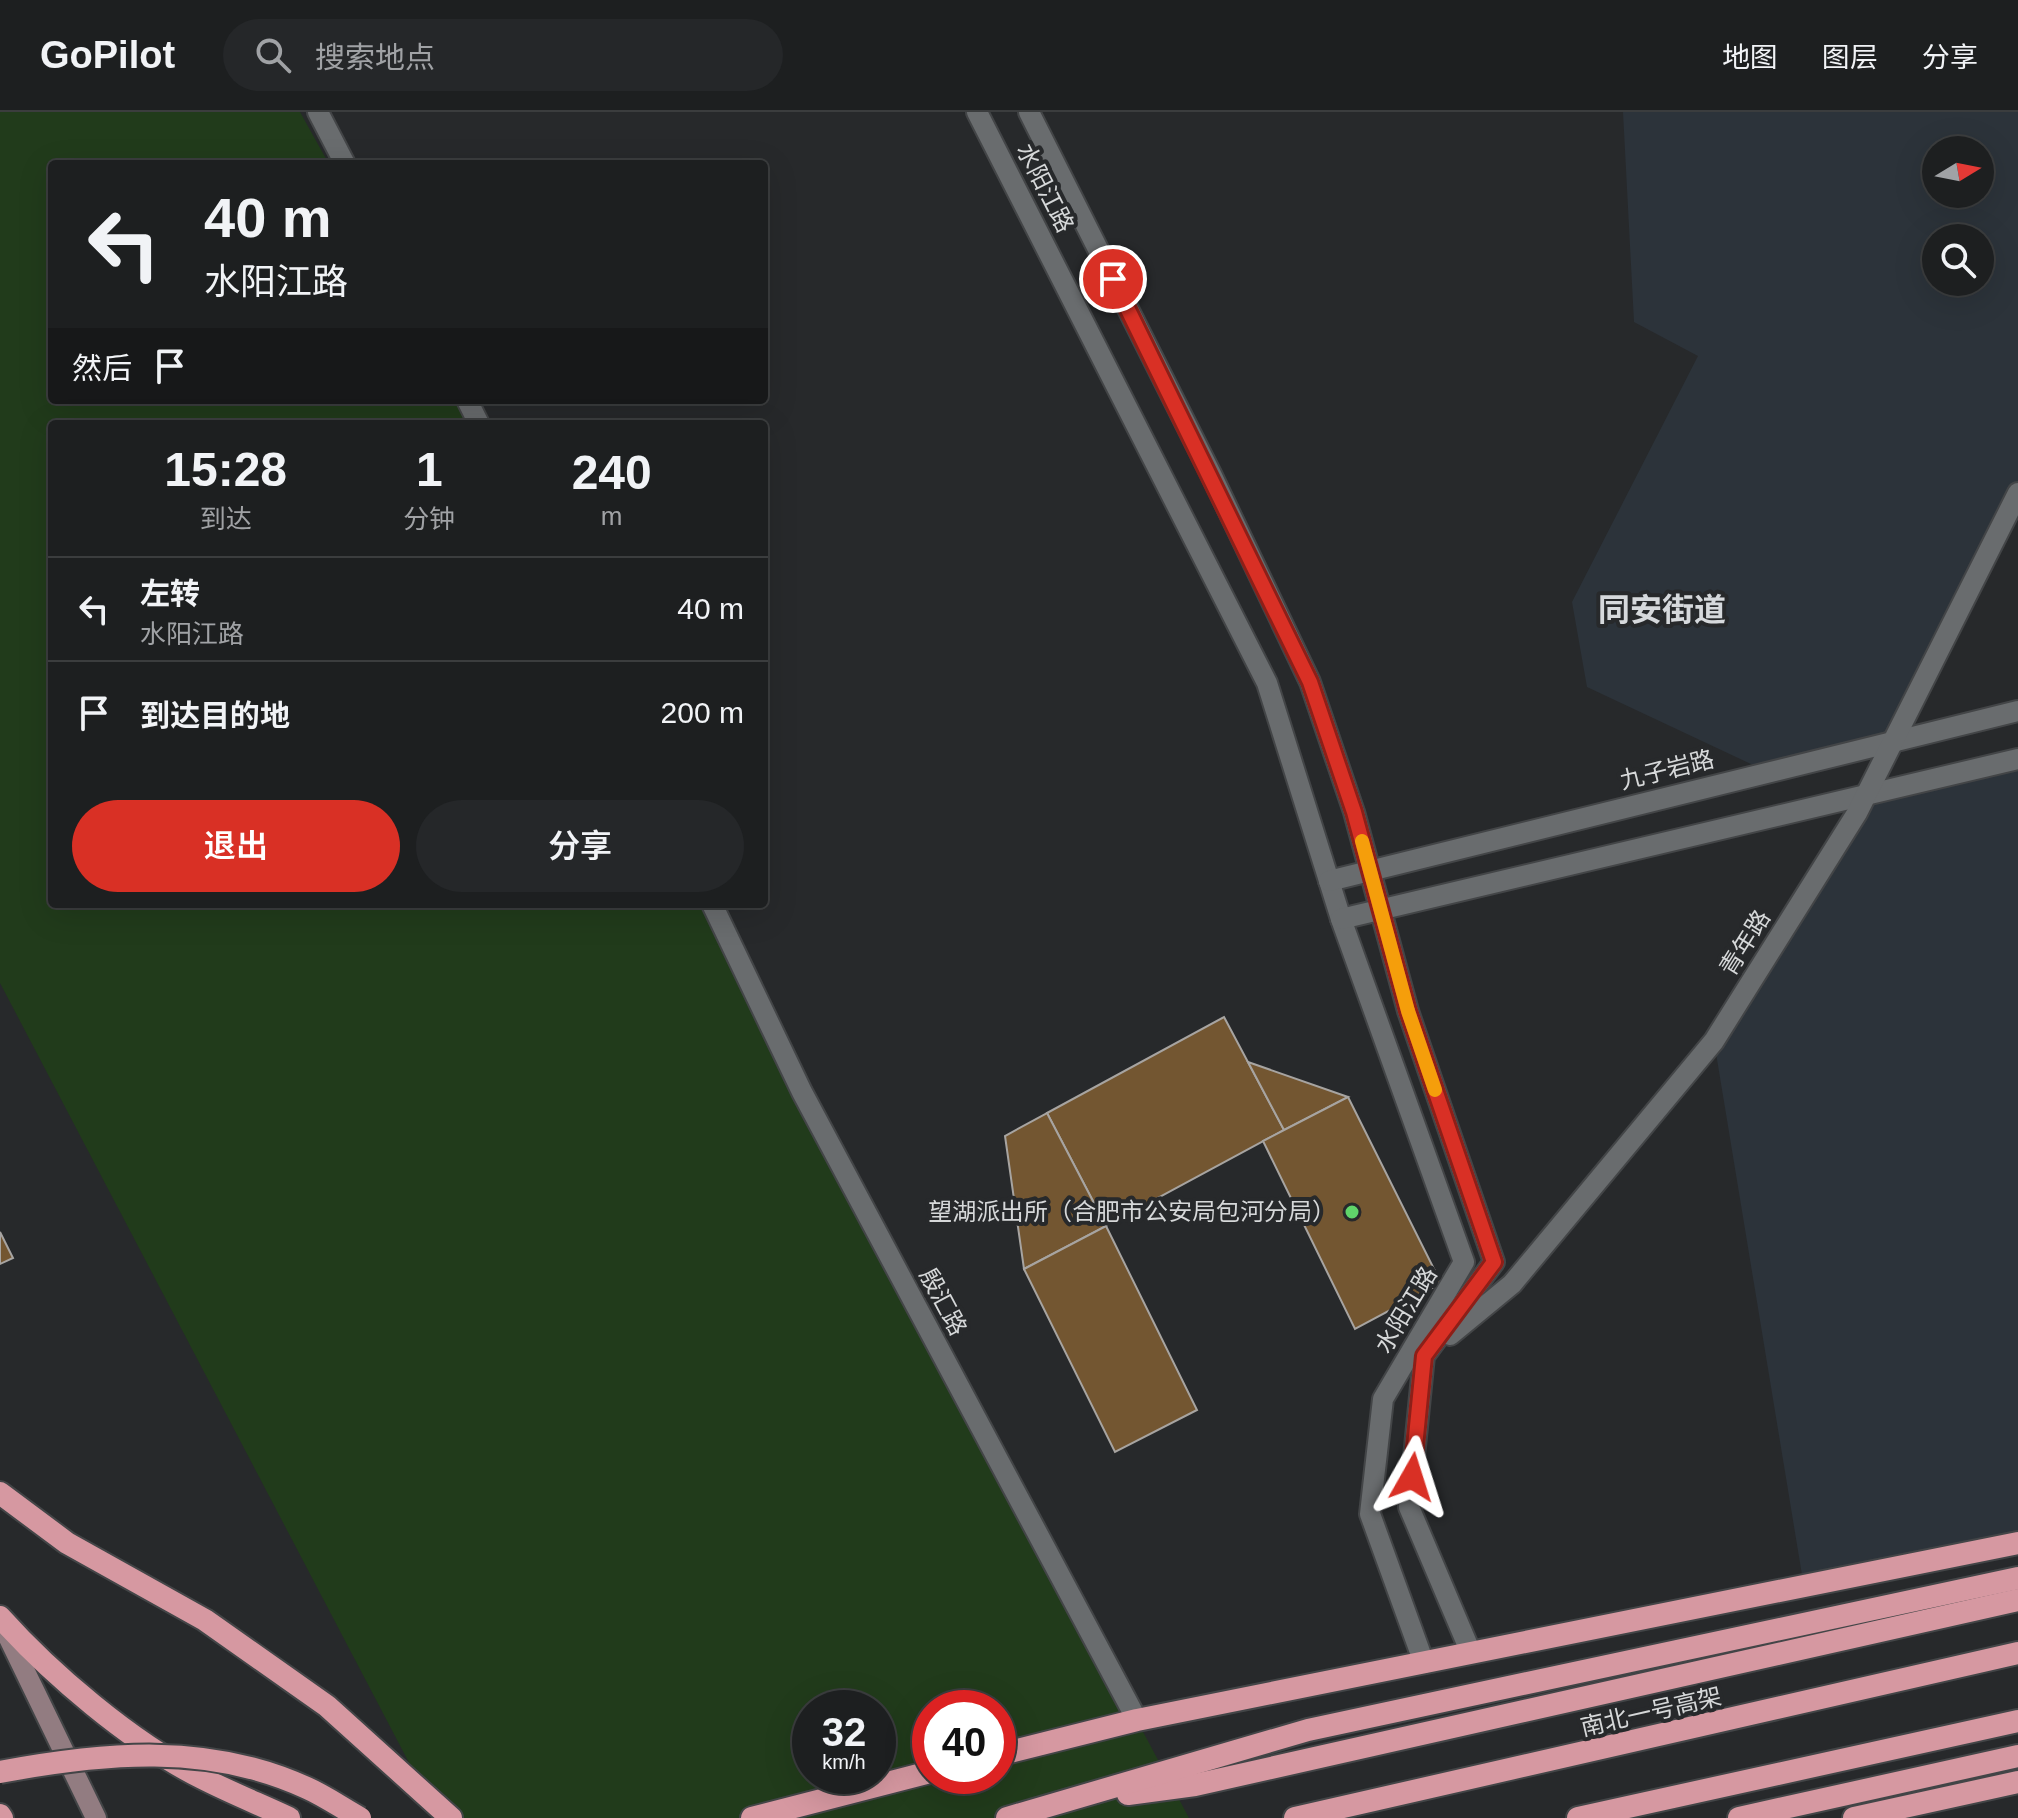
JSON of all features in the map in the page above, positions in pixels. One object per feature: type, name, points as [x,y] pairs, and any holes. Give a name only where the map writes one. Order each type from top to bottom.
[{"type":"highway","points":[[0,1493],[67,1543],[205,1620],[327,1706],[451,1818]]},
{"type":"highway","points":[[1016,1750],[1137,1720],[2018,1543]]},
{"type":"highway","points":[[1007,1818],[1308,1730],[2018,1578]]},
{"type":"highway","points":[[1052,1805],[1195,1785],[2018,1600]]},
{"type":"highway","points":[[0,1618],[28,1649],[99,1710],[197,1776],[289,1818]]},
{"type":"highway","name":"南北一号高架","points":[[1295,1818],[2018,1653]]},
{"type":"highway","points":[[1578,1818],[2018,1721]]},
{"type":"highway","points":[[0,1772],[81,1757],[133,1753],[183,1756],[241,1766],[305,1787],[360,1818]]},
{"type":"highway","points":[[1739,1818],[2018,1756]]},
{"type":"highway","points":[[752,1818],[912,1777]]},
{"type":"highway","points":[[1854,1818],[2018,1782]]},
{"type":"main road","points":[[0,1618],[96,1818]]},
{"type":"street","points":[[318,112],[343,160]]},
{"type":"street","name":"水阳江路","points":[[977,112],[1267,683],[1341,919],[1464,1262],[1383,1399],[1370,1514],[1424,1663]]},
{"type":"street","name":"水阳江路","points":[[1029,112],[1211,474],[1310,682],[1370,869],[1408,1011],[1494,1262],[1424,1356],[1409,1507],[1471,1653]]},
{"type":"street","name":"青年路","points":[[1424,1356],[1512,1284],[1714,1041],[1866,796],[2018,493]]},
{"type":"street","name":"九子岩路","points":[[1329,881],[2018,711]]},
{"type":"street","points":[[1341,919],[2018,759]]},
{"type":"street","name":"殷汇路","points":[[714,908],[802,1092],[1137,1720]]},
{"type":"shaded area","points":[[1623,112],[2018,112],[2018,493],[1893,741],[1768,772],[1587,687],[1572,602],[1698,356],[1634,322]]},
{"type":"shaded area","points":[[2018,759],[2018,1543],[1804,1587],[1714,1041],[1866,796]]},
{"type":"green space","points":[[0,112],[300,112],[327,160],[48,160],[48,404],[465,404],[474,420],[48,420],[48,908],[714,908],[802,1092],[1189,1818],[438,1818],[0,983]]},
{"type":"building","points":[[1224,1017],[1284,1130],[1106,1226],[1047,1113]]},
{"type":"building","points":[[1248,1062],[1348,1097],[1284,1130]]},
{"type":"building","name":"望湖派出所（合肥市公安局包河分局）","points":[[1348,1097],[1441,1283],[1355,1329],[1263,1141]]},
{"type":"building","points":[[1047,1113],[1106,1226],[1024,1269],[1005,1136]]},
{"type":"building","points":[[1106,1226],[1197,1410],[1115,1452],[1024,1269]]},
{"type":"building","points":[[0,1232],[13,1258],[0,1264]]},
{"type":"slow traffic","points":[[1362,841],[1408,1011],[1435,1090]]},
{"type":"place","name":"望湖派出所（合肥市公安局包河分局）","points":[[1352,1212]]},
{"type":"district","name":"同安街道","points":[[1662,610]]},
{"type":"route","points":[[1113,279],[1211,474],[1310,682],[1354,812],[1408,1011],[1494,1262],[1424,1356],[1412,1477]]}]
